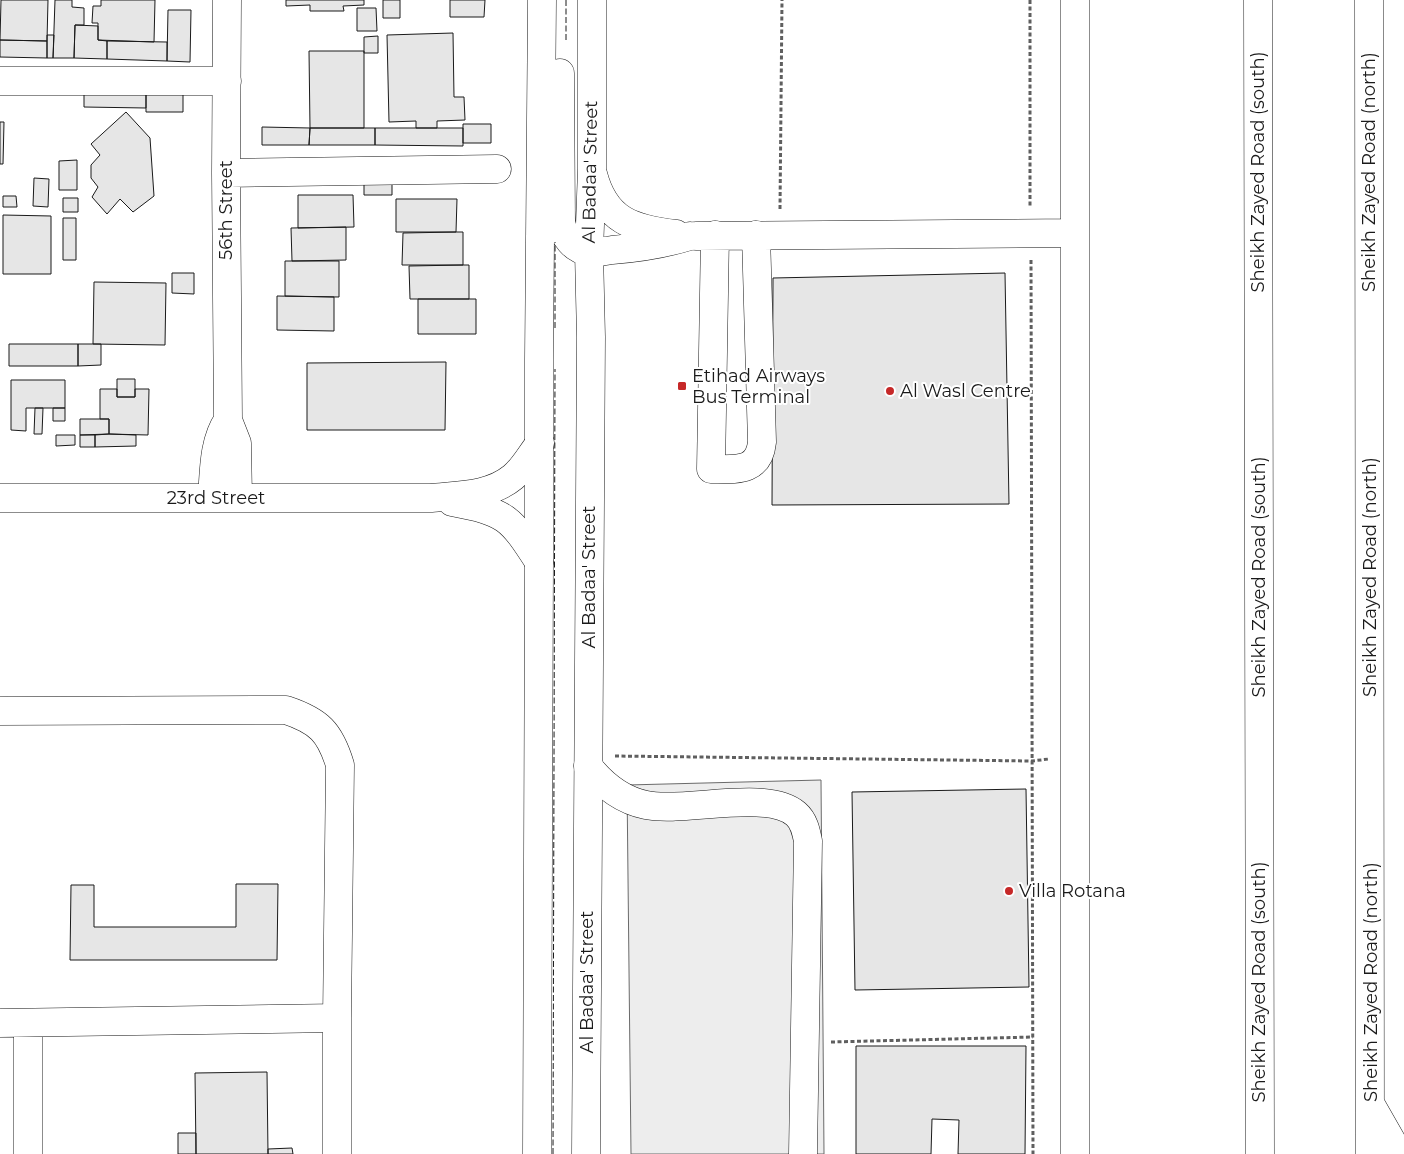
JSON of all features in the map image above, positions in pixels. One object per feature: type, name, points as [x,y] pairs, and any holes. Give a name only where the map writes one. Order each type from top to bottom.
[{"type":"main road","name":"56th Street","points":[[225,498],[217,446],[228,420],[227,0]]},
{"type":"main road","name":"Al Badaa' Street","points":[[586,1154],[591,337],[589,252],[592,169],[592,0]]},
{"type":"main road","points":[[1075,0],[1075,1154]]},
{"type":"main road","name":"Sheikh Zayed Road (south)","points":[[1258,0],[1260,1154]]},
{"type":"main road","name":"Sheikh Zayed Road (north)","points":[[1369,0],[1370,1154]]},
{"type":"main road","points":[[542,6],[555,45],[560,70],[562,230],[571,243],[589,252],[648,246],[702,236]]},
{"type":"main road","points":[[537,1154],[540,443],[538,359],[542,6]]},
{"type":"main road","points":[[0,81],[227,81]]},
{"type":"main road","points":[[226,173],[498,169]]},
{"type":"main road","points":[[592,169],[596,186],[604,201],[616,214],[630,224],[646,231],[702,236],[1075,233]]},
{"type":"main road","points":[[702,236],[711,469],[736,469],[745,468],[752,464],[761,450],[768,234]]},
{"type":"main road","name":"23rd Street","points":[[0,498],[431,498],[480,493],[498,486],[514,476],[540,443]]},
{"type":"main road","name":"23rd Street","points":[[431,498],[482,508],[505,517],[522,535],[539,562]]},
{"type":"main road","points":[[0,711],[286,710],[306,717],[322,729],[334,746],[340,765],[337,1154]]},
{"type":"main road","points":[[588,761],[599,780],[629,800],[663,807],[733,803],[771,804],[785,807],[797,814],[805,827],[808,841],[803,1154]]},
{"type":"main road","points":[[0,1023],[337,1018]]},
{"type":"main road","points":[[28,1023],[28,1154]]},
{"type":"main road","points":[[1371,1105],[1399,1154]]},
{"type":"path","points":[[768,234],[782,0]]},
{"type":"path","points":[[1030,0],[1033,1154]]},
{"type":"path","points":[[588,761],[1032,761],[1074,756]]},
{"type":"path","points":[[805,1043],[1033,1037]]},
{"type":"shaded area","points":[[821,780],[824,1154],[631,1154],[627,785]]},
{"type":"building","points":[[1,0],[48,0],[47,41],[0,40]]},
{"type":"building","points":[[55,0],[72,0],[72,7],[84,8],[84,25],[75,25],[74,58],[53,58]]},
{"type":"building","points":[[101,0],[155,0],[154,42],[98,40],[98,23],[92,23],[93,6],[101,6]]},
{"type":"building","points":[[286,0],[364,0],[364,5],[343,6],[344,11],[310,11],[310,5],[286,6]]},
{"type":"building","points":[[383,0],[400,0],[400,18],[383,18]]},
{"type":"building","points":[[450,0],[485,0],[484,17],[450,17]]},
{"type":"building","points":[[357,8],[376,8],[377,31],[357,31]]},
{"type":"building","points":[[168,10],[191,10],[190,62],[167,61]]},
{"type":"building","points":[[75,25],[98,26],[98,40],[107,41],[107,59],[74,58]]},
{"type":"building","points":[[453,33],[454,97],[464,97],[465,120],[437,121],[437,128],[416,128],[416,121],[389,122],[387,35]]},
{"type":"building","points":[[47,35],[54,35],[53,58],[47,58]]},
{"type":"building","points":[[378,36],[378,53],[364,53],[364,37]]},
{"type":"building","points":[[0,40],[47,41],[47,58],[0,57]]},
{"type":"building","points":[[107,41],[167,42],[167,61],[107,59]]},
{"type":"building","points":[[309,51],[364,51],[364,128],[310,128]]},
{"type":"building","points":[[84,90],[146,90],[146,108],[84,107]]},
{"type":"building","points":[[146,90],[183,90],[183,112],[146,112]]},
{"type":"building","points":[[126,112],[150,138],[154,196],[133,212],[120,199],[107,214],[92,197],[98,187],[91,178],[91,165],[100,155],[91,144]]},
{"type":"building","points":[[0,122],[4,122],[3,164],[0,164]]},
{"type":"building","points":[[463,124],[491,124],[491,143],[463,143]]},
{"type":"building","points":[[262,127],[310,128],[309,145],[262,145]]},
{"type":"building","points":[[310,128],[375,128],[375,145],[309,145]]},
{"type":"building","points":[[375,128],[463,128],[463,146],[375,145]]},
{"type":"building","points":[[77,160],[77,190],[59,190],[59,161]]},
{"type":"building","points":[[34,178],[49,179],[48,207],[33,206]]},
{"type":"building","points":[[364,180],[392,181],[392,195],[364,195]]},
{"type":"building","points":[[298,195],[353,195],[354,227],[298,228]]},
{"type":"building","points":[[3,196],[16,196],[17,207],[3,207]]},
{"type":"building","points":[[63,198],[78,198],[78,212],[63,212]]},
{"type":"building","points":[[396,199],[457,199],[456,232],[396,232]]},
{"type":"building","points":[[3,215],[51,216],[51,274],[3,274]]},
{"type":"building","points":[[63,218],[76,218],[76,260],[63,260]]},
{"type":"building","points":[[346,227],[346,260],[292,261],[291,228]]},
{"type":"building","points":[[463,232],[463,265],[402,265],[403,233]]},
{"type":"building","points":[[285,261],[339,261],[339,297],[285,296]]},
{"type":"building","points":[[469,265],[469,299],[410,299],[409,266]]},
{"type":"building","points":[[172,273],[194,273],[194,294],[172,293]]},
{"type":"building","name":"Al Wasl Centre","points":[[1005,273],[1009,504],[772,505],[773,278]]},
{"type":"building","points":[[94,282],[166,283],[165,345],[93,344]]},
{"type":"building","points":[[277,296],[334,297],[334,331],[277,330]]},
{"type":"building","points":[[418,299],[476,299],[476,334],[418,334]]},
{"type":"building","points":[[9,344],[78,344],[78,366],[9,366]]},
{"type":"building","points":[[78,344],[101,344],[101,365],[78,366]]},
{"type":"building","points":[[446,362],[445,430],[307,430],[307,363]]},
{"type":"building","points":[[117,379],[135,379],[135,397],[117,397]]},
{"type":"building","points":[[11,380],[65,380],[65,408],[26,408],[26,431],[11,430]]},
{"type":"building","points":[[100,389],[117,389],[117,397],[135,397],[135,389],[149,389],[148,435],[109,434],[109,419],[100,419]]},
{"type":"building","points":[[35,408],[43,408],[42,434],[34,434]]},
{"type":"building","points":[[53,408],[65,408],[65,421],[53,421]]},
{"type":"building","points":[[80,419],[109,419],[109,434],[80,435]]},
{"type":"building","points":[[56,435],[75,435],[75,445],[56,446]]},
{"type":"building","points":[[80,435],[95,435],[95,447],[80,447]]},
{"type":"building","points":[[95,435],[136,435],[136,446],[95,447]]},
{"type":"building","name":"Villa Rotana","points":[[1026,789],[1029,987],[855,990],[852,792]]},
{"type":"building","points":[[236,884],[278,884],[277,960],[70,960],[71,885],[94,885],[94,927],[236,927]]},
{"type":"building","points":[[856,1046],[1026,1046],[1025,1154],[958,1154],[959,1120],[932,1119],[931,1154],[856,1154]]},
{"type":"building","points":[[267,1072],[268,1154],[196,1154],[195,1073]]},
{"type":"building","points":[[178,1133],[196,1133],[196,1154],[178,1154]]},
{"type":"building","points":[[292,1148],[293,1154],[268,1154],[268,1149]]},
{"type":"fence","points":[[566,0],[566,40]]},
{"type":"fence","points":[[555,242],[555,328]]},
{"type":"fence","points":[[553,1154],[555,369]]},
{"type":"place","name":"Etihad Airways Bus Terminal","points":[[682,386]]},
{"type":"place","name":"Al Wasl Centre","points":[[890,391]]},
{"type":"place","name":"Villa Rotana","points":[[1009,891]]}]
